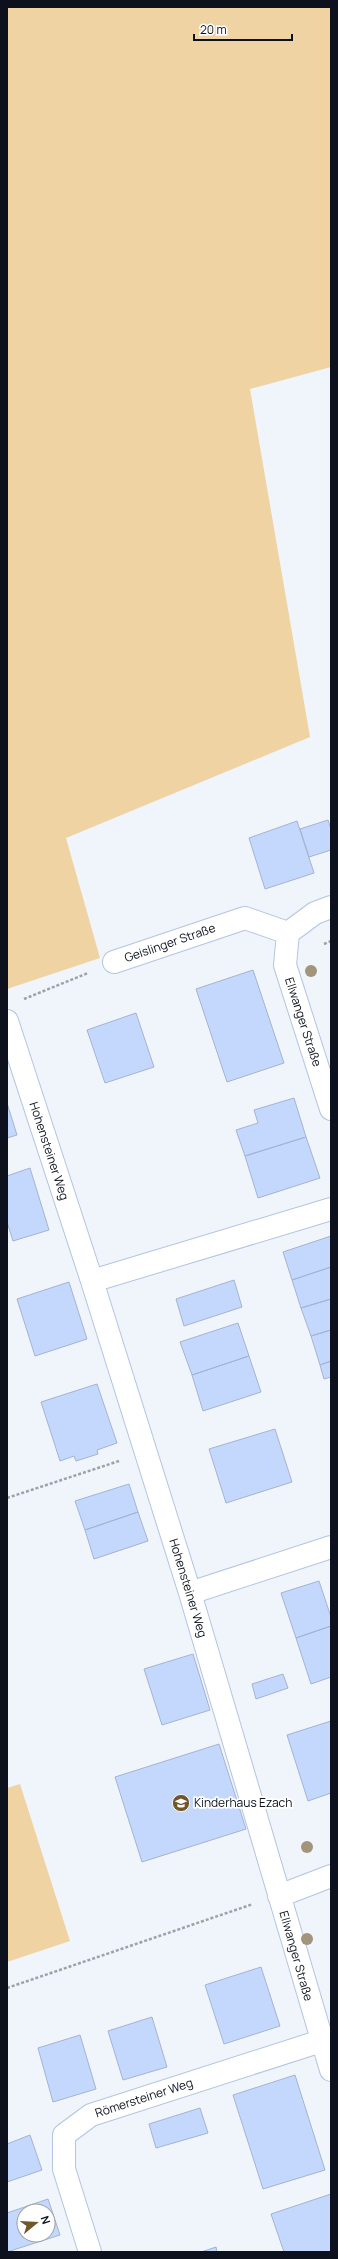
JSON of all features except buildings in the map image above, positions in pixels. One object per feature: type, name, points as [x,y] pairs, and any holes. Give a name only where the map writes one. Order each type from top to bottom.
[{"type":"street","points":[[288,933],[315,912],[331,907]]},
{"type":"street","name":"Geislinger Straße","points":[[114,962],[245,918],[288,933]]},
{"type":"street","name":"Ellwanger Straße","points":[[288,933],[285,965],[331,1109]]},
{"type":"street","name":"Hohensteiner Weg","points":[[7,1021],[92,1281],[190,1593],[278,1896]]},
{"type":"street","points":[[92,1281],[331,1209]]},
{"type":"street","points":[[190,1593],[331,1547]]},
{"type":"street","name":"Ellwanger Straße","points":[[331,1876],[278,1896],[331,2070]]},
{"type":"street","name":"Römersteiner Weg","points":[[90,2252],[64,2169],[64,2135],[91,2115],[321,2041]]},
{"type":"path","name":"Geislinger Straße","points":[[21,1000],[114,962]]},
{"type":"path","points":[[7,1498],[146,1452]]},
{"type":"path","points":[[7,1988],[278,1896]]},
{"type":"shaded area","points":[[7,7],[331,7],[331,367],[250,389],[310,737],[66,838],[100,958],[7,989]]},
{"type":"shaded area","points":[[20,1784],[70,1941],[7,1962],[7,1788]]},
{"type":"place","name":"Kinderhaus Ezach","points":[[181,1803]]}]
